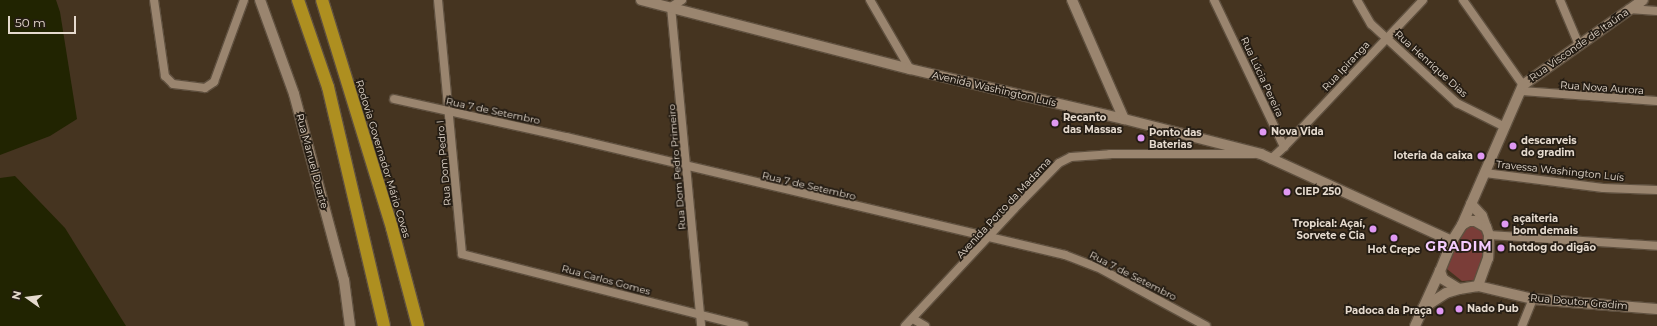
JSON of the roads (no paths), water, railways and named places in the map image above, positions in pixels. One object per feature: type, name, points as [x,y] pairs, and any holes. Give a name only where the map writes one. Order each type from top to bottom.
[{"type":"highway","points":[[298,0],[328,87],[384,326]]},
{"type":"highway","name":"Rodovia Governador Mário Covas","points":[[322,0],[392,228],[418,326]]},
{"type":"main road","name":"Rua Manuel Duarte","points":[[260,0],[294,94],[344,280],[350,326]]},
{"type":"main road","name":"Avenida Washington Luís","points":[[641,0],[910,69],[1124,119],[1260,154],[1452,241]]},
{"type":"main road","points":[[1072,0],[1124,119]]},
{"type":"main road","name":"Rua Visconde de Itaúna","points":[[1440,271],[1452,241],[1462,224],[1523,88],[1643,0]]},
{"type":"main road","points":[[1423,308],[1446,293],[1478,286],[1488,258],[1487,231],[1482,216],[1471,204]]},
{"type":"main road","points":[[1462,224],[1475,221],[1487,231]]},
{"type":"main road","points":[[1440,271],[1443,279],[1459,289]]},
{"type":"main road","points":[[1415,326],[1440,271]]},
{"type":"main road","name":"Rua Doutor Gradim","points":[[1478,286],[1533,299],[1657,309]]},
{"type":"street","points":[[154,0],[165,76],[173,84],[205,88],[214,82],[244,0]]},
{"type":"street","name":"Rua Dom Pedro I","points":[[438,0],[462,254]]},
{"type":"street","points":[[671,7],[682,0]]},
{"type":"street","points":[[870,0],[910,69]]},
{"type":"street","name":"Rua Lúcia Pereira","points":[[1214,0],[1284,147]]},
{"type":"street","name":"Rua Henrique Dias","points":[[1357,0],[1371,24],[1457,103],[1505,127]]},
{"type":"street","name":"Rua Ipiranga","points":[[1284,147],[1386,37],[1423,0]]},
{"type":"street","points":[[1463,0],[1523,88]]},
{"type":"street","points":[[1560,0],[1580,45]]},
{"type":"street","name":"Rua Dom Pedro Primeiro","points":[[671,7],[702,326]]},
{"type":"street","points":[[1629,9],[1657,11]]},
{"type":"street","name":"Rua Nova Aurora","points":[[1523,88],[1657,101]]},
{"type":"street","name":"Rua 7 de Setembro","points":[[394,99],[566,137],[988,239],[1065,255],[1097,267],[1206,326]]},
{"type":"street","points":[[1272,159],[1284,147]]},
{"type":"street","name":"Avenida Porto da Madama","points":[[905,326],[988,239],[1014,209],[1059,164],[1071,157],[1110,154],[1260,154]]},
{"type":"street","name":"Travessa Washington Luís","points":[[1485,173],[1603,188],[1657,190]]},
{"type":"street","points":[[1487,231],[1657,246]]},
{"type":"street","name":"Rua Carlos Gomes","points":[[462,254],[744,326]]},
{"type":"street","points":[[1522,326],[1533,299]]},
{"type":"street","points":[[913,319],[925,326]]},
{"type":"place","name":"Recanto das Massas","points":[[1055,123]]},
{"type":"place","name":"Nova Vida","points":[[1263,132]]},
{"type":"place","name":"Ponto das Baterias","points":[[1141,138]]},
{"type":"place","name":"descarveis do gradim","points":[[1513,146]]},
{"type":"place","name":"loteria da caixa","points":[[1481,156]]},
{"type":"place","name":"CIEP 250","points":[[1287,192]]},
{"type":"place","name":"açaiteria bom demais","points":[[1505,224]]},
{"type":"place","name":"Tropical: Açaí, Sorvete e Cia","points":[[1373,229]]},
{"type":"place","name":"Hot Crepe","points":[[1394,238]]},
{"type":"place","name":"hotdog do digão","points":[[1501,248]]},
{"type":"place","name":"Nado Pub","points":[[1459,309]]},
{"type":"place","name":"Padoca da Praça","points":[[1440,311]]},
{"type":"district","name":"GRADIM","points":[[1459,246]]}]
